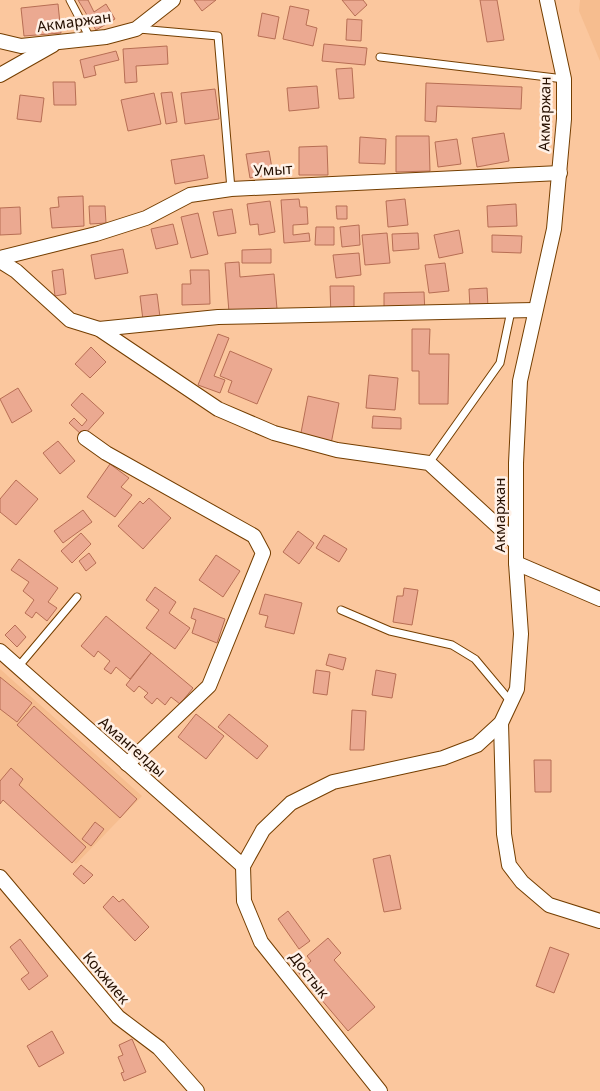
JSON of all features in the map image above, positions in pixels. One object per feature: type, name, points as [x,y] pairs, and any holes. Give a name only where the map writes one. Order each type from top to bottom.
[{"type":"street","name":"Акмаржан","points":[[0,41],[21,46],[90,38],[136,28],[173,0]]},
{"type":"street","name":"Акмаржан","points":[[243,866],[264,830],[291,803],[333,782],[443,758],[477,745],[501,723],[517,689],[522,634],[516,563],[516,463],[520,381],[534,310],[554,229],[564,119],[564,79],[547,0]]},
{"type":"street","points":[[0,75],[58,42]]},
{"type":"street","name":"Умыт","points":[[0,260],[96,234],[146,218],[190,195],[231,189],[560,173]]},
{"type":"street","name":"Умыт","points":[[0,260],[16,271],[70,320],[99,329],[218,409],[274,433],[337,450],[429,463]]},
{"type":"street","name":"Умыт","points":[[99,329],[218,317],[534,310]]},
{"type":"street","points":[[86,438],[106,453],[254,536],[263,552],[208,686],[127,764]]},
{"type":"street","points":[[429,463],[516,544]]},
{"type":"street","points":[[516,563],[600,599]]},
{"type":"street","name":"Амангелды","points":[[0,651],[243,866]]},
{"type":"street","points":[[501,723],[504,834],[509,865],[522,882],[549,905],[600,922]]},
{"type":"street","name":"Достык","points":[[243,866],[244,901],[261,942],[380,1091]]},
{"type":"street","name":"Кокжиек","points":[[0,877],[118,1018],[160,1048],[197,1091]]},
{"type":"lane","points":[[70,0],[90,38]]},
{"type":"lane","points":[[136,28],[218,36],[231,189]]},
{"type":"lane","points":[[380,57],[564,79]]},
{"type":"lane","points":[[429,463],[500,364],[511,311]]},
{"type":"lane","points":[[18,667],[77,597]]},
{"type":"lane","points":[[341,610],[390,631],[452,645],[475,659],[511,703]]},
{"type":"shaded area","points":[[580,0],[600,0],[600,61],[579,11]]},
{"type":"shaded area","points":[[0,669],[142,796],[76,864],[7,798],[0,803]]},
{"type":"building","points":[[78,0],[88,0],[94,12],[106,4],[115,19],[96,30]]},
{"type":"building","points":[[194,0],[216,0],[202,11]]},
{"type":"building","points":[[342,0],[363,0],[367,5],[355,16]]},
{"type":"building","points":[[480,0],[497,0],[504,40],[487,42]]},
{"type":"building","points":[[58,4],[61,33],[24,36],[21,8]]},
{"type":"building","points":[[290,6],[309,10],[306,25],[317,28],[313,46],[283,39]]},
{"type":"building","points":[[262,13],[279,17],[275,39],[258,36]]},
{"type":"building","points":[[347,19],[362,20],[361,41],[346,40]]},
{"type":"building","points":[[324,44],[367,48],[365,65],[322,61]]},
{"type":"building","points":[[167,46],[168,64],[136,66],[137,82],[125,83],[123,49]]},
{"type":"building","points":[[116,51],[119,60],[94,66],[96,75],[84,78],[80,60]]},
{"type":"building","points":[[352,68],[354,98],[339,99],[336,69]]},
{"type":"building","points":[[53,82],[75,82],[76,105],[54,105]]},
{"type":"building","points":[[426,83],[522,87],[521,109],[437,106],[436,122],[425,121]]},
{"type":"building","points":[[317,86],[319,108],[289,111],[287,88]]},
{"type":"building","points":[[215,89],[219,119],[185,124],[181,93]]},
{"type":"building","points":[[172,92],[177,122],[166,124],[161,93]]},
{"type":"building","points":[[154,93],[161,124],[128,131],[121,100]]},
{"type":"building","points":[[20,95],[44,98],[41,122],[17,119]]},
{"type":"building","points":[[504,133],[509,161],[477,167],[472,138]]},
{"type":"building","points":[[396,136],[429,136],[430,171],[396,172]]},
{"type":"building","points":[[360,137],[386,139],[385,164],[359,163]]},
{"type":"building","points":[[457,139],[461,164],[438,167],[435,142]]},
{"type":"building","points":[[327,146],[328,175],[299,175],[299,147]]},
{"type":"building","points":[[269,151],[273,174],[250,178],[246,154]]},
{"type":"building","points":[[204,155],[208,178],[175,184],[171,160]]},
{"type":"building","points":[[83,196],[84,226],[52,228],[50,208],[59,207],[58,197]]},
{"type":"building","points":[[299,199],[300,207],[307,207],[308,224],[293,225],[293,235],[309,233],[310,241],[284,243],[281,200]]},
{"type":"building","points":[[405,199],[408,225],[388,227],[386,201]]},
{"type":"building","points":[[270,201],[275,232],[259,235],[258,224],[250,225],[247,204]]},
{"type":"building","points":[[516,204],[517,226],[488,227],[487,206]]},
{"type":"building","points":[[89,206],[105,206],[106,223],[90,224]]},
{"type":"building","points":[[336,206],[347,206],[347,219],[337,219]]},
{"type":"building","points":[[20,207],[21,234],[0,235],[0,208]]},
{"type":"building","points":[[232,209],[236,233],[218,236],[213,212]]},
{"type":"building","points":[[198,213],[208,254],[191,258],[181,217]]},
{"type":"building","points":[[173,224],[178,244],[156,249],[151,229]]},
{"type":"building","points":[[359,225],[360,245],[342,247],[340,227]]},
{"type":"building","points":[[316,227],[334,227],[334,245],[315,245]]},
{"type":"building","points":[[459,230],[463,253],[439,258],[434,235]]},
{"type":"building","points":[[387,233],[390,263],[365,265],[362,235]]},
{"type":"building","points":[[418,233],[419,249],[393,251],[392,234]]},
{"type":"building","points":[[492,235],[522,236],[521,253],[492,252]]},
{"type":"building","points":[[123,249],[128,273],[95,279],[91,255]]},
{"type":"building","points":[[271,249],[271,263],[242,263],[242,250]]},
{"type":"building","points":[[359,253],[361,275],[336,278],[333,255]]},
{"type":"building","points":[[239,262],[240,277],[274,274],[277,309],[229,312],[225,263]]},
{"type":"building","points":[[445,263],[449,291],[429,293],[425,265]]},
{"type":"building","points":[[63,269],[66,294],[55,296],[52,271]]},
{"type":"building","points":[[190,270],[209,270],[210,304],[182,305],[182,284],[191,284]]},
{"type":"building","points":[[330,286],[354,286],[354,318],[331,318]]},
{"type":"building","points":[[487,288],[488,307],[470,308],[469,289]]},
{"type":"building","points":[[424,292],[425,314],[384,316],[384,293]]},
{"type":"building","points":[[157,294],[160,317],[143,320],[140,296]]},
{"type":"building","points":[[412,329],[430,329],[429,354],[449,354],[448,404],[419,404],[419,371],[412,371]]},
{"type":"building","points":[[218,334],[229,338],[214,376],[225,380],[220,393],[198,385]]},
{"type":"building","points":[[91,347],[106,362],[90,378],[75,364]]},
{"type":"building","points":[[230,351],[272,369],[257,404],[228,392],[232,381],[220,376]]},
{"type":"building","points":[[369,375],[398,378],[395,410],[366,408]]},
{"type":"building","points":[[18,388],[32,411],[12,423],[0,399]]},
{"type":"building","points":[[82,393],[104,413],[83,436],[69,423],[74,418],[82,426],[87,420],[71,405]]},
{"type":"building","points":[[308,396],[339,403],[331,444],[300,438]]},
{"type":"building","points":[[373,416],[401,418],[401,429],[372,428]]},
{"type":"building","points":[[58,441],[75,461],[60,474],[43,453]]},
{"type":"building","points":[[110,464],[129,478],[121,487],[132,495],[115,517],[87,497]]},
{"type":"building","points":[[16,480],[38,499],[16,525],[0,512],[0,499]]},
{"type":"building","points":[[149,498],[171,518],[143,549],[118,526],[140,501],[143,504]]},
{"type":"building","points":[[83,510],[92,522],[63,543],[54,531]]},
{"type":"building","points":[[298,531],[314,543],[299,564],[283,552]]},
{"type":"building","points":[[81,533],[91,544],[72,563],[61,551]]},
{"type":"building","points":[[324,535],[347,549],[339,562],[316,548]]},
{"type":"building","points":[[89,553],[96,563],[86,571],[79,561]]},
{"type":"building","points":[[216,555],[240,571],[223,597],[199,580]]},
{"type":"building","points":[[19,559],[58,588],[48,602],[57,608],[47,621],[36,612],[32,618],[25,613],[34,600],[23,591],[29,582],[11,570]]},
{"type":"building","points":[[155,587],[176,602],[169,613],[190,628],[175,649],[146,628],[159,610],[146,600]]},
{"type":"building","points":[[404,588],[418,590],[412,625],[393,622],[397,596],[403,596]]},
{"type":"building","points":[[265,594],[302,603],[294,634],[265,627],[268,616],[259,614]]},
{"type":"building","points":[[194,608],[225,619],[217,643],[192,633],[196,620],[191,618]]},
{"type":"building","points":[[106,616],[151,653],[130,679],[116,667],[111,674],[104,669],[110,661],[98,651],[94,657],[81,646]]},
{"type":"building","points":[[15,625],[26,637],[17,647],[5,635]]},
{"type":"building","points":[[151,653],[193,688],[180,704],[171,697],[165,705],[157,698],[152,704],[144,697],[148,693],[139,686],[134,692],[126,685]]},
{"type":"building","points":[[329,654],[346,658],[343,670],[326,665]]},
{"type":"building","points":[[316,670],[330,672],[327,695],[313,693]]},
{"type":"building","points":[[376,670],[396,674],[392,698],[372,695]]},
{"type":"building","points":[[0,677],[32,703],[17,722],[0,709]]},
{"type":"building","points":[[34,706],[137,799],[120,818],[17,725]]},
{"type":"building","points":[[352,710],[366,711],[364,750],[350,750]]},
{"type":"building","points":[[196,714],[224,736],[206,759],[178,737]]},
{"type":"building","points":[[229,714],[268,746],[257,759],[218,727]]},
{"type":"building","points":[[534,760],[551,760],[551,792],[535,792]]},
{"type":"building","points":[[11,768],[23,779],[19,785],[86,847],[72,863],[3,800],[0,804],[0,781]]},
{"type":"building","points":[[95,822],[104,829],[91,846],[82,839]]},
{"type":"building","points":[[390,855],[401,909],[384,912],[373,859]]},
{"type":"building","points":[[81,865],[93,875],[84,884],[73,874]]},
{"type":"building","points":[[113,896],[119,902],[123,899],[149,927],[135,941],[103,907]]},
{"type":"building","points":[[288,911],[310,941],[299,949],[278,919]]},
{"type":"building","points":[[328,938],[341,953],[334,960],[375,1007],[348,1031],[298,972],[311,961],[307,956]]},
{"type":"building","points":[[20,939],[48,976],[29,990],[21,979],[29,973],[10,947]]},
{"type":"building","points":[[550,947],[569,954],[554,993],[536,986]]},
{"type":"building","points":[[52,1031],[64,1053],[39,1067],[27,1046]]},
{"type":"building","points":[[132,1039],[146,1072],[124,1081],[121,1073],[124,1072],[118,1057],[123,1055],[119,1045]]}]
